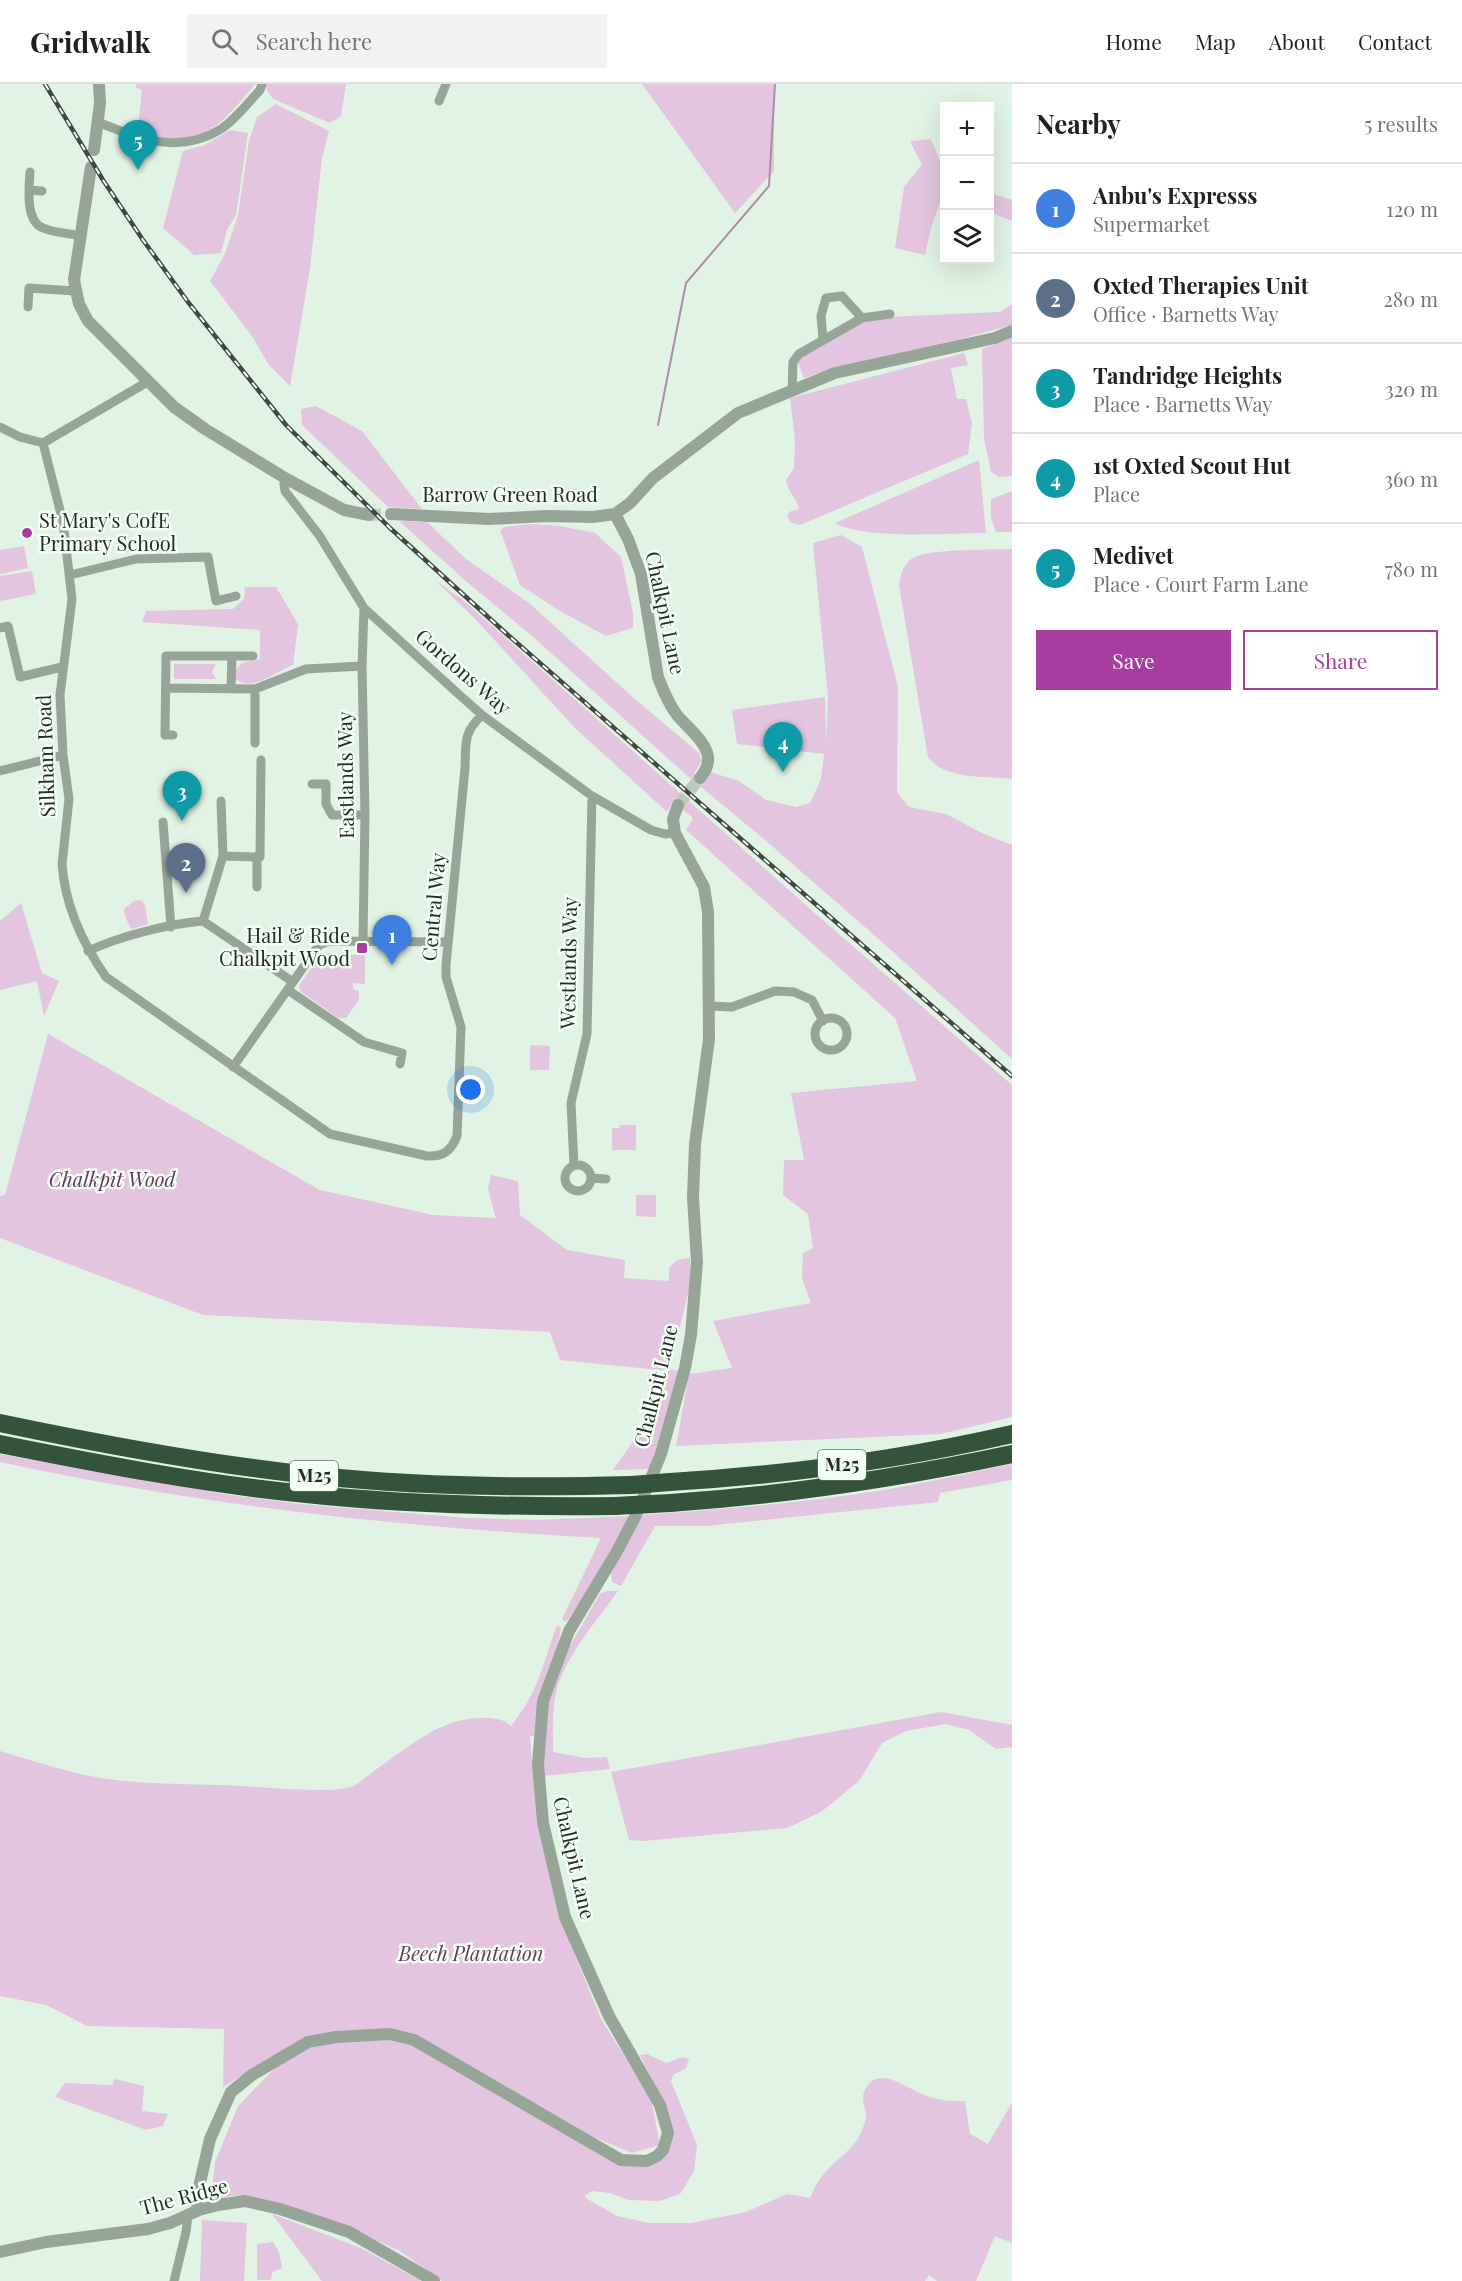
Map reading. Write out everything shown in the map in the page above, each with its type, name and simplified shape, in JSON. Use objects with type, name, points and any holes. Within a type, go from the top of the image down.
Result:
[{"type":"highway","name":"M25","points":[[0,1424],[175,1456],[320,1476],[489,1487],[632,1485],[759,1476],[937,1450],[1012,1434]]},
{"type":"highway","name":"M25","points":[[0,1444],[147,1472],[304,1494],[442,1504],[615,1506],[670,1503],[838,1486],[1012,1454]]},
{"type":"street","points":[[94,150],[98,122],[99,84]]},
{"type":"street","points":[[98,122],[137,139],[173,143],[197,142],[222,128],[260,90],[262,84]]},
{"type":"street","points":[[439,101],[446,84]]},
{"type":"street","points":[[91,166],[75,268],[75,291],[88,321],[174,406],[206,429],[285,478],[344,510],[369,514]]},
{"type":"street","points":[[30,172],[31,210],[35,222],[42,228],[80,236]]},
{"type":"street","points":[[29,190],[42,191]]},
{"type":"street","points":[[28,307],[29,288],[75,291]]},
{"type":"street","points":[[823,339],[821,316],[826,297],[842,296],[862,318]]},
{"type":"street","points":[[792,391],[793,362],[798,354],[862,318],[890,314]]},
{"type":"street","name":"Barrow Green Road","points":[[391,514],[489,519],[548,516],[593,517],[615,514],[630,503],[653,478],[738,413],[834,373],[995,338],[1012,332]]},
{"type":"street","points":[[0,427],[20,437],[43,443],[148,381]]},
{"type":"street","name":"Silkham Road","points":[[43,443],[63,522],[72,599],[60,695],[63,755],[69,799],[63,875],[79,932],[88,951],[106,976],[233,1067]]},
{"type":"street","name":"Gordons Way","points":[[285,478],[285,491],[319,535],[364,609],[482,715],[592,796],[651,830],[660,833],[675,832]]},
{"type":"street","name":"Chalkpit Lane","points":[[615,514],[628,539],[641,574],[658,677],[663,693],[708,755],[707,766],[700,778]]},
{"type":"street","points":[[70,575],[136,559],[208,557],[216,601],[236,596]]},
{"type":"street","name":"Eastlands Way","points":[[363,941],[365,815],[362,666],[364,609]]},
{"type":"street","points":[[0,628],[8,626],[20,677],[62,667]]},
{"type":"street","points":[[173,735],[165,735],[166,656],[253,656]]},
{"type":"street","points":[[231,688],[232,656]]},
{"type":"street","points":[[166,688],[255,689],[306,669],[362,666]]},
{"type":"street","points":[[255,689],[255,743]]},
{"type":"street","name":"Central Way","points":[[233,1067],[330,1134],[427,1156],[438,1156],[448,1151],[457,1136],[461,1027],[446,977],[447,942],[466,738],[468,730],[482,715]]},
{"type":"street","points":[[0,771],[63,755]]},
{"type":"street","points":[[224,856],[260,856],[261,760]]},
{"type":"street","points":[[312,784],[326,784],[326,804],[332,815],[365,815]]},
{"type":"street","name":"Westlands Way","points":[[574,1165],[571,1103],[587,1034],[592,796]]},
{"type":"street","points":[[203,921],[224,856],[221,801]]},
{"type":"street","points":[[675,832],[673,819],[678,806]]},
{"type":"street","points":[[163,822],[171,927]]},
{"type":"street","name":"Chalkpit Lane","points":[[193,2213],[210,2139],[231,2092],[252,2075],[308,2042],[336,2037],[390,2034],[414,2040],[621,2160],[647,2161],[663,2150],[668,2133],[660,2105],[609,2016],[564,1917],[543,1823],[538,1764],[543,1701],[568,1631],[613,1559],[635,1517],[661,1454],[685,1368],[691,1335],[697,1262],[693,1179],[706,1073],[710,1006],[707,900],[704,886],[675,832]]},
{"type":"street","points":[[257,856],[257,887]]},
{"type":"street","points":[[88,951],[103,944],[203,921],[364,1042],[402,1053],[400,1064]]},
{"type":"street","points":[[233,1067],[319,945],[329,941],[447,942]]},
{"type":"street","points":[[710,1006],[732,1007],[776,992],[794,992],[812,1000],[823,1021]]},
{"type":"street","points":[[574,1165],[584,1166],[591,1173],[591,1178],[584,1190],[576,1191],[568,1188],[564,1175],[566,1170],[574,1165]]},
{"type":"street","points":[[591,1178],[606,1179]]},
{"type":"street","name":"The Ridge","points":[[0,2252],[46,2242],[148,2229],[193,2213],[245,2201],[280,2209],[349,2232],[434,2281]]},
{"type":"street","points":[[174,2281],[193,2213]]},
{"type":"green space","points":[[136,84],[255,84],[228,115],[205,132],[178,138],[160,138],[137,137],[142,90],[136,88]]},
{"type":"green space","points":[[266,84],[346,84],[341,116],[330,123],[273,99],[265,87]]},
{"type":"green space","points":[[642,84],[774,84],[774,171],[735,213]]},
{"type":"green space","points":[[276,104],[329,131],[322,158],[310,268],[290,386],[269,365],[252,336],[210,281],[225,254],[238,215],[249,141],[257,117]]},
{"type":"green space","points":[[230,130],[248,133],[236,215],[227,230],[221,253],[194,255],[163,228],[183,151],[205,145]]},
{"type":"green space","points":[[931,139],[940,161],[940,202],[925,255],[895,248],[904,187],[922,165],[910,141]]},
{"type":"green space","points":[[994,194],[1012,200],[1012,221],[994,214]]},
{"type":"green space","points":[[1012,304],[1012,325],[932,347],[833,368],[804,378],[797,360],[847,327],[887,317],[1000,312]]},
{"type":"green space","points":[[1012,338],[1012,476],[999,477],[991,472],[984,438],[982,349]]},
{"type":"green space","points":[[964,353],[968,365],[951,368],[957,399],[966,399],[972,424],[968,454],[800,525],[791,523],[787,516],[791,511],[799,509],[786,480],[794,468],[795,440],[790,398]]},
{"type":"green space","points":[[316,406],[362,431],[422,509],[388,507],[302,425],[301,409]]},
{"type":"green space","points":[[979,460],[986,533],[886,534],[866,532],[835,523]]},
{"type":"green space","points":[[1012,491],[1012,532],[996,532],[991,518],[991,499]]},
{"type":"green space","points":[[399,521],[427,522],[466,559],[529,603],[637,701],[699,753],[702,761],[694,773],[704,782],[710,772],[739,781],[766,800],[796,807],[810,803],[821,779],[824,754],[737,744],[732,710],[825,697],[826,744],[828,697],[813,543],[841,535],[862,547],[898,687],[897,792],[909,807],[946,814],[984,834],[1012,845],[1012,1059],[882,942],[683,772],[531,635],[468,583]]},
{"type":"green space","points":[[532,524],[560,526],[595,533],[621,557],[633,613],[633,628],[606,636],[558,610],[520,585],[500,530],[504,527]]},
{"type":"green space","points":[[24,546],[28,568],[0,574],[0,550]]},
{"type":"green space","points":[[1012,549],[1012,779],[978,777],[944,770],[928,757],[899,585],[901,575],[910,560],[928,553]]},
{"type":"green space","points":[[32,571],[36,594],[0,601],[0,576]]},
{"type":"green space","points":[[435,580],[463,600],[1012,1085],[1012,1417],[941,1434],[676,1446],[689,1374],[732,1368],[713,1321],[811,1303],[802,1278],[803,1253],[813,1248],[808,1214],[783,1195],[784,1160],[804,1160],[791,1093],[917,1081],[895,1018],[686,830],[693,818],[673,802],[667,812],[573,726],[478,622]]},
{"type":"green space","points":[[245,587],[276,587],[298,624],[293,665],[258,682],[243,683],[236,680],[235,671],[242,663],[260,659],[260,630],[142,622],[146,611],[233,609],[244,599]]},
{"type":"green space","points":[[174,664],[216,664],[212,672],[216,679],[174,679]]},
{"type":"green space","points":[[141,900],[145,905],[148,924],[131,929],[124,909],[134,901]]},
{"type":"green space","points":[[21,903],[42,973],[59,981],[44,1016],[37,981],[0,990],[0,921]]},
{"type":"green space","points":[[322,954],[365,955],[365,984],[353,983],[353,989],[359,991],[359,1000],[346,1018],[338,1018],[300,991],[299,985]]},
{"type":"green space","name":"Chalkpit Wood","points":[[48,1034],[320,1190],[433,1215],[493,1218],[497,1217],[488,1189],[491,1175],[518,1181],[520,1215],[567,1250],[625,1260],[624,1278],[669,1281],[669,1268],[677,1260],[690,1258],[691,1282],[669,1370],[680,1371],[653,1469],[613,1470],[632,1443],[668,1371],[560,1360],[550,1332],[203,1315],[0,1238],[0,1196],[5,1195]]},
{"type":"green space","points":[[530,1045],[550,1046],[549,1070],[530,1070]]},
{"type":"green space","points":[[620,1125],[636,1125],[636,1150],[612,1150],[612,1128],[619,1128]]},
{"type":"green space","points":[[636,1195],[656,1195],[656,1217],[636,1216]]},
{"type":"green space","points":[[0,1454],[230,1495],[301,1504],[465,1518],[536,1520],[631,1516],[585,1595],[566,1622],[562,1619],[601,1538],[450,1528],[224,1502],[0,1462]]},
{"type":"green space","points":[[1012,1464],[1012,1480],[940,1493],[938,1502],[706,1526],[655,1526],[621,1586],[612,1582],[611,1572],[640,1515],[758,1506],[877,1491]]},
{"type":"green space","points":[[607,1591],[618,1591],[579,1644],[558,1686],[553,1714],[553,1752],[585,1758],[607,1757],[610,1769],[543,1776],[546,1709],[563,1658],[600,1594]]},
{"type":"green space","name":"Beech Plantation","points":[[557,1625],[561,1628],[558,1642],[539,1708],[534,1736],[530,1736],[537,1825],[560,1918],[601,2019],[651,2098],[660,2145],[632,2153],[594,2137],[415,2035],[336,2032],[303,2038],[223,2087],[224,2029],[87,2026],[46,2005],[0,1996],[0,1751],[76,1773],[120,1781],[305,1790],[343,1789],[360,1782],[425,1736],[452,1723],[467,1719],[490,1718],[501,1720],[511,1726],[534,1689]]},
{"type":"green space","points":[[941,1712],[1012,1725],[1012,1747],[996,1749],[969,1730],[946,1724],[906,1731],[882,1743],[859,1781],[821,1812],[787,1828],[643,1841],[629,1840],[611,1772]]},
{"type":"green space","points":[[389,2039],[413,2046],[617,2163],[662,2157],[665,2104],[640,2055],[647,2054],[666,2063],[687,2058],[689,2060],[686,2068],[673,2075],[671,2081],[697,2145],[694,2171],[680,2194],[660,2201],[629,2200],[609,2193],[593,2191],[585,2195],[586,2198],[617,2216],[649,2223],[691,2223],[746,2212],[787,2194],[810,2198],[823,2174],[859,2136],[866,2118],[863,2100],[865,2090],[871,2082],[877,2079],[893,2080],[935,2098],[965,2101],[970,2134],[988,2144],[1012,2103],[1012,2243],[995,2236],[976,2281],[937,2281],[929,2275],[925,2281],[442,2281],[400,2251],[340,2224],[271,2201],[237,2195],[211,2200],[215,2162],[238,2106],[276,2067],[306,2049],[338,2042]]},
{"type":"green space","points":[[114,2079],[144,2086],[142,2111],[168,2114],[163,2126],[146,2130],[55,2097],[65,2083],[113,2085]]},
{"type":"green space","points":[[272,2214],[361,2248],[421,2281],[322,2281]]},
{"type":"green space","points":[[202,2220],[247,2223],[244,2281],[200,2281]]},
{"type":"green space","points":[[273,2242],[279,2252],[282,2268],[272,2272],[271,2280],[257,2280],[257,2244]]},
{"type":"waterway","points":[[658,425],[686,283],[769,186],[775,84]]},
{"type":"tunnel","points":[[369,515],[391,514]]},
{"type":"tunnel","points":[[678,805],[700,778]]},
{"type":"railway","points":[[45,84],[103,180],[143,240],[188,302],[286,425],[390,528],[509,636],[1012,1076]]},
{"type":"place","name":"Medivet","points":[[138,170]]},
{"type":"place","name":"St Mary's CofE Primary School","points":[[27,533]]},
{"type":"place","name":"1st Oxted Scout Hut","points":[[783,772]]},
{"type":"place","name":"Tandridge Heights","points":[[182,821]]},
{"type":"place","name":"Oxted Therapies Unit","points":[[186,893]]},
{"type":"place","name":"Hail & Ride Chalkpit Wood","points":[[362,948]]},
{"type":"place","name":"Anbu's Expresss","points":[[392,965]]}]
